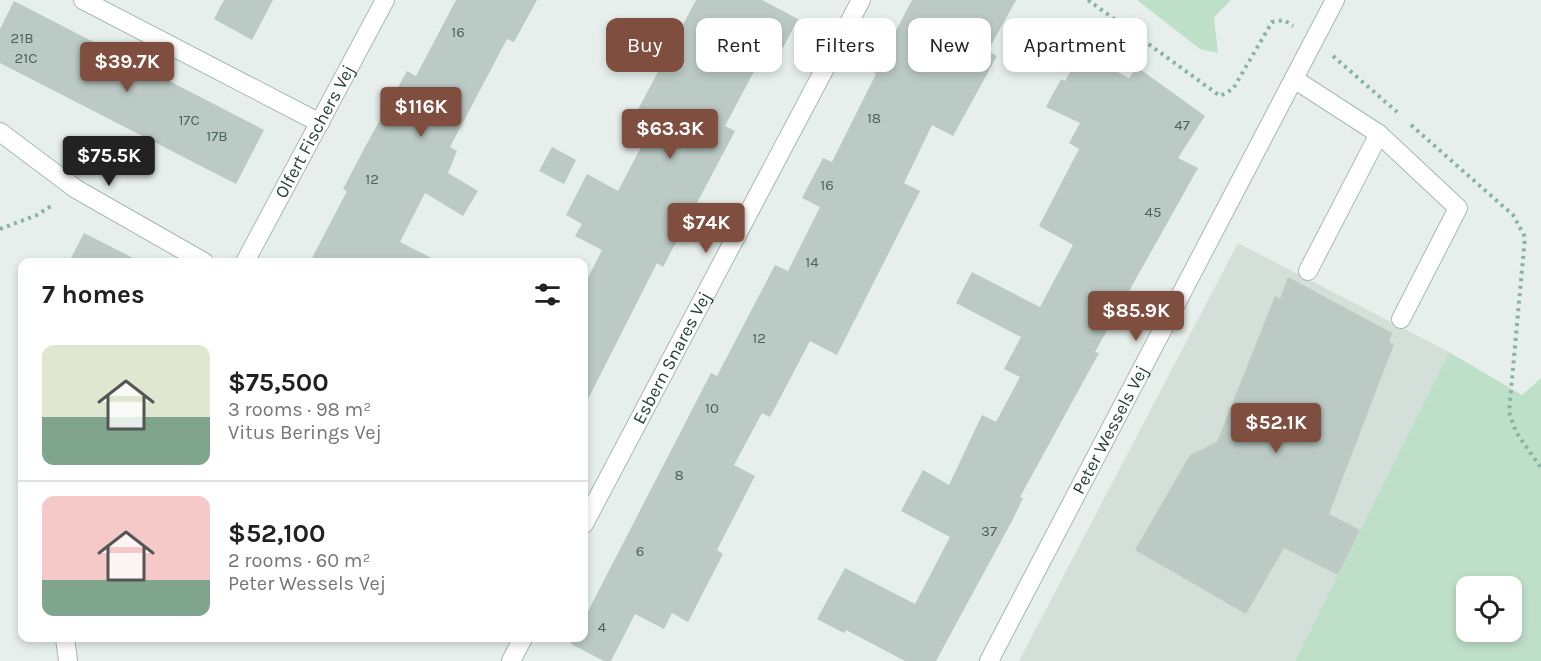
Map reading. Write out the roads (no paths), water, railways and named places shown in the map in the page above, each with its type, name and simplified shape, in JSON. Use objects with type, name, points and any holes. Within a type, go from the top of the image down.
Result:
[{"type":"street","points":[[82,0],[320,123]]},
{"type":"street","name":"Olfert Fischers Vej","points":[[247,258],[385,0]]},
{"type":"street","name":"Esbern Snares Vej","points":[[588,516],[861,0]]},
{"type":"street","name":"Peter Wessels Vej","points":[[989,661],[1335,0]]},
{"type":"street","points":[[1294,79],[1379,134],[1458,208],[1401,319]]},
{"type":"street","points":[[0,132],[76,189],[197,258]]},
{"type":"street","points":[[1308,272],[1379,134]]},
{"type":"street","points":[[66,642],[68,661]]},
{"type":"street","points":[[511,661],[522,642]]}]
